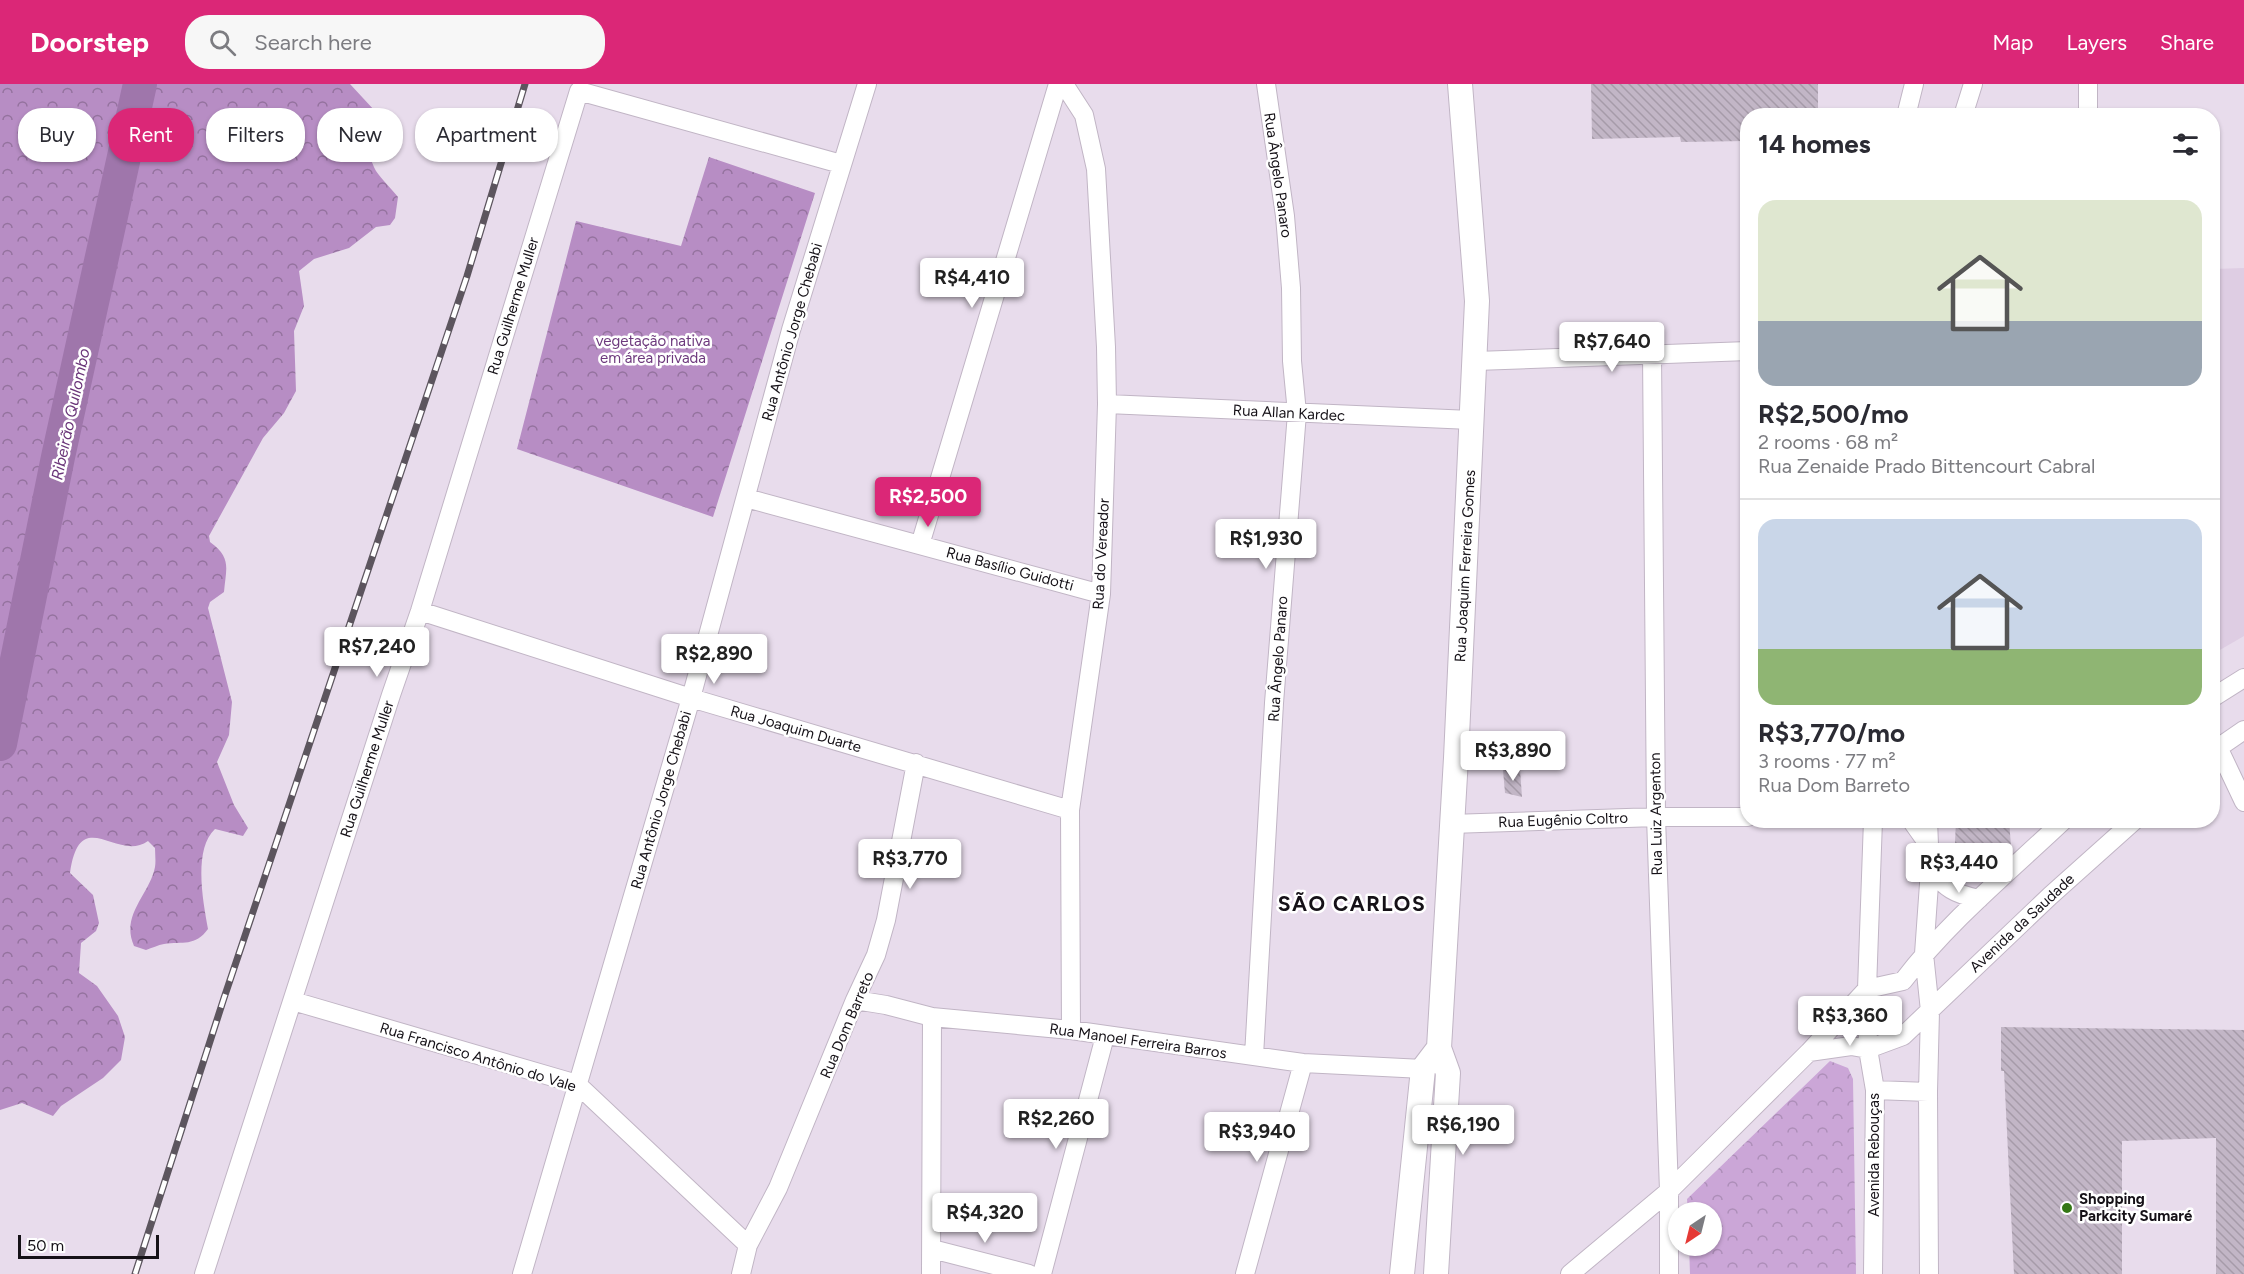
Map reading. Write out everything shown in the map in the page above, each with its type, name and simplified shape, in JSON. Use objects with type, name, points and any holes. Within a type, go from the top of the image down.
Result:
[{"type":"main road","name":"Rua Joaquim Ferreira Gomes","points":[[1436,1274],[1448,1074],[1447,1065],[1439,1048],[1456,758],[1471,420],[1476,361],[1477,301],[1460,84]]},
{"type":"main road","points":[[1402,1274],[1423,1069],[1439,1048]]},
{"type":"street","name":"Rua Antônio Jorge Chebabi","points":[[522,1274],[691,698],[791,330],[867,84]]},
{"type":"street","points":[[920,545],[1058,84]]},
{"type":"street","name":"Rua do Vereador","points":[[1064,84],[1083,115],[1096,169],[1107,404],[1101,594],[1070,810],[1071,1030]]},
{"type":"street","name":"Rua Ângelo Panaro","points":[[1254,1056],[1274,703],[1297,413],[1292,361],[1291,288],[1285,216],[1266,84]]},
{"type":"street","points":[[1908,108],[1914,84]]},
{"type":"street","points":[[1966,108],[1973,84]]},
{"type":"street","points":[[2088,84],[2088,108]]},
{"type":"street","name":"Rua Guilherme Muller","points":[[204,1274],[420,611],[579,91],[841,164]]},
{"type":"street","points":[[1476,361],[1740,351]]},
{"type":"street","name":"Rua Luiz Argenton","points":[[1652,353],[1656,817],[1669,1191],[1669,1274]]},
{"type":"street","name":"Rua Allan Kardec","points":[[1107,404],[1471,420]]},
{"type":"street","name":"Rua Basílio Guidotti","points":[[746,498],[1101,594]]},
{"type":"street","name":"Rua Joaquim Duarte","points":[[420,611],[691,698],[1070,810]]},
{"type":"street","points":[[2220,693],[2244,678]]},
{"type":"street","points":[[2220,744],[2244,730]]},
{"type":"street","points":[[2220,758],[2244,802]]},
{"type":"street","name":"Rua Dom Barreto","points":[[741,1274],[748,1245],[778,1188],[855,1000],[876,955],[886,920],[916,763]]},
{"type":"street","name":"Rua Eugênio Coltro","points":[[1451,824],[1656,817],[1740,817]]},
{"type":"street","name":"Avenida Rebouças","points":[[1873,828],[1867,989],[1868,1049],[1875,1090],[1873,1274]]},
{"type":"street","points":[[1917,828],[1929,845]]},
{"type":"street","points":[[1928,828],[1930,870],[1924,954],[1930,1011],[1929,1274]]},
{"type":"street","points":[[1570,1274],[1669,1191],[1809,1052],[1867,989],[1904,981],[1924,954],[1978,899],[2055,828]]},
{"type":"street","name":"Avenida da Saudade","points":[[1809,1052],[1851,1046],[1868,1049],[1904,1036],[2050,896],[2126,828]]},
{"type":"street","points":[[1930,870],[1945,887],[1960,895],[1978,899]]},
{"type":"street","name":"Rua Manoel Ferreira Barros","points":[[855,1000],[886,1005],[932,1017],[1071,1030],[1303,1063],[1423,1069]]},
{"type":"street","name":"Rua Francisco Antônio do Vale","points":[[293,1001],[577,1084],[748,1245]]},
{"type":"street","points":[[931,1274],[932,1017]]},
{"type":"street","points":[[1042,1274],[1105,1036]]},
{"type":"street","points":[[1245,1274],[1303,1063]]},
{"type":"street","points":[[1875,1090],[1928,1092]]},
{"type":"street","points":[[932,1249],[1029,1274]]},
{"type":"shaded area","points":[[2244,268],[2244,636],[2220,650],[2220,269]]},
{"type":"green space","points":[[0,84],[350,84],[372,108],[317,108],[317,162],[372,162],[381,178],[398,197],[395,218],[390,225],[376,227],[349,248],[314,259],[299,271],[304,306],[294,331],[296,391],[284,413],[263,438],[209,536],[210,542],[222,553],[226,564],[224,592],[210,602],[208,608],[232,702],[229,735],[217,762],[234,805],[248,828],[243,836],[215,829],[208,838],[204,849],[201,876],[208,929],[203,935],[193,941],[164,944],[146,950],[134,946],[131,924],[137,905],[152,877],[155,848],[148,841],[136,846],[91,838],[82,842],[75,852],[70,873],[93,895],[99,923],[96,931],[81,943],[79,973],[97,986],[118,1016],[125,1037],[121,1060],[103,1078],[61,1106],[53,1116],[22,1103],[0,1110]]},
{"type":"green space","name":"vegetação nativa em área privada","points":[[709,157],[815,193],[713,517],[517,449],[576,221],[681,246]]},
{"type":"green space","points":[[1830,1061],[1848,1068],[1853,1079],[1856,1274],[1690,1274],[1689,1256],[1722,1256],[1722,1202],[1687,1202],[1687,1199]]},
{"type":"building","points":[[1591,84],[1818,84],[1818,108],[1740,108],[1740,141],[1681,142],[1680,137],[1592,139]]},
{"type":"building","points":[[1520,769],[1522,797],[1505,793],[1503,770]]},
{"type":"building","points":[[1956,828],[2010,828],[2011,846],[1976,875],[1954,865]]},
{"type":"building","name":"Shopping Parkcity Sumaré","points":[[2001,1027],[2244,1030],[2244,1274],[2216,1274],[2216,1138],[2122,1141],[2122,1274],[2014,1274],[2004,1071],[2001,1071]]},
{"type":"waterway","name":"Ribeirão Quilombo","points":[[0,744],[58,457],[140,84]]},
{"type":"railway","points":[[135,1274],[224,998],[467,276],[525,84]]},
{"type":"place","name":"Shopping Parkcity Sumaré","points":[[2067,1208]]},
{"type":"district","name":"SÃO CARLOS","points":[[1352,904]]}]
